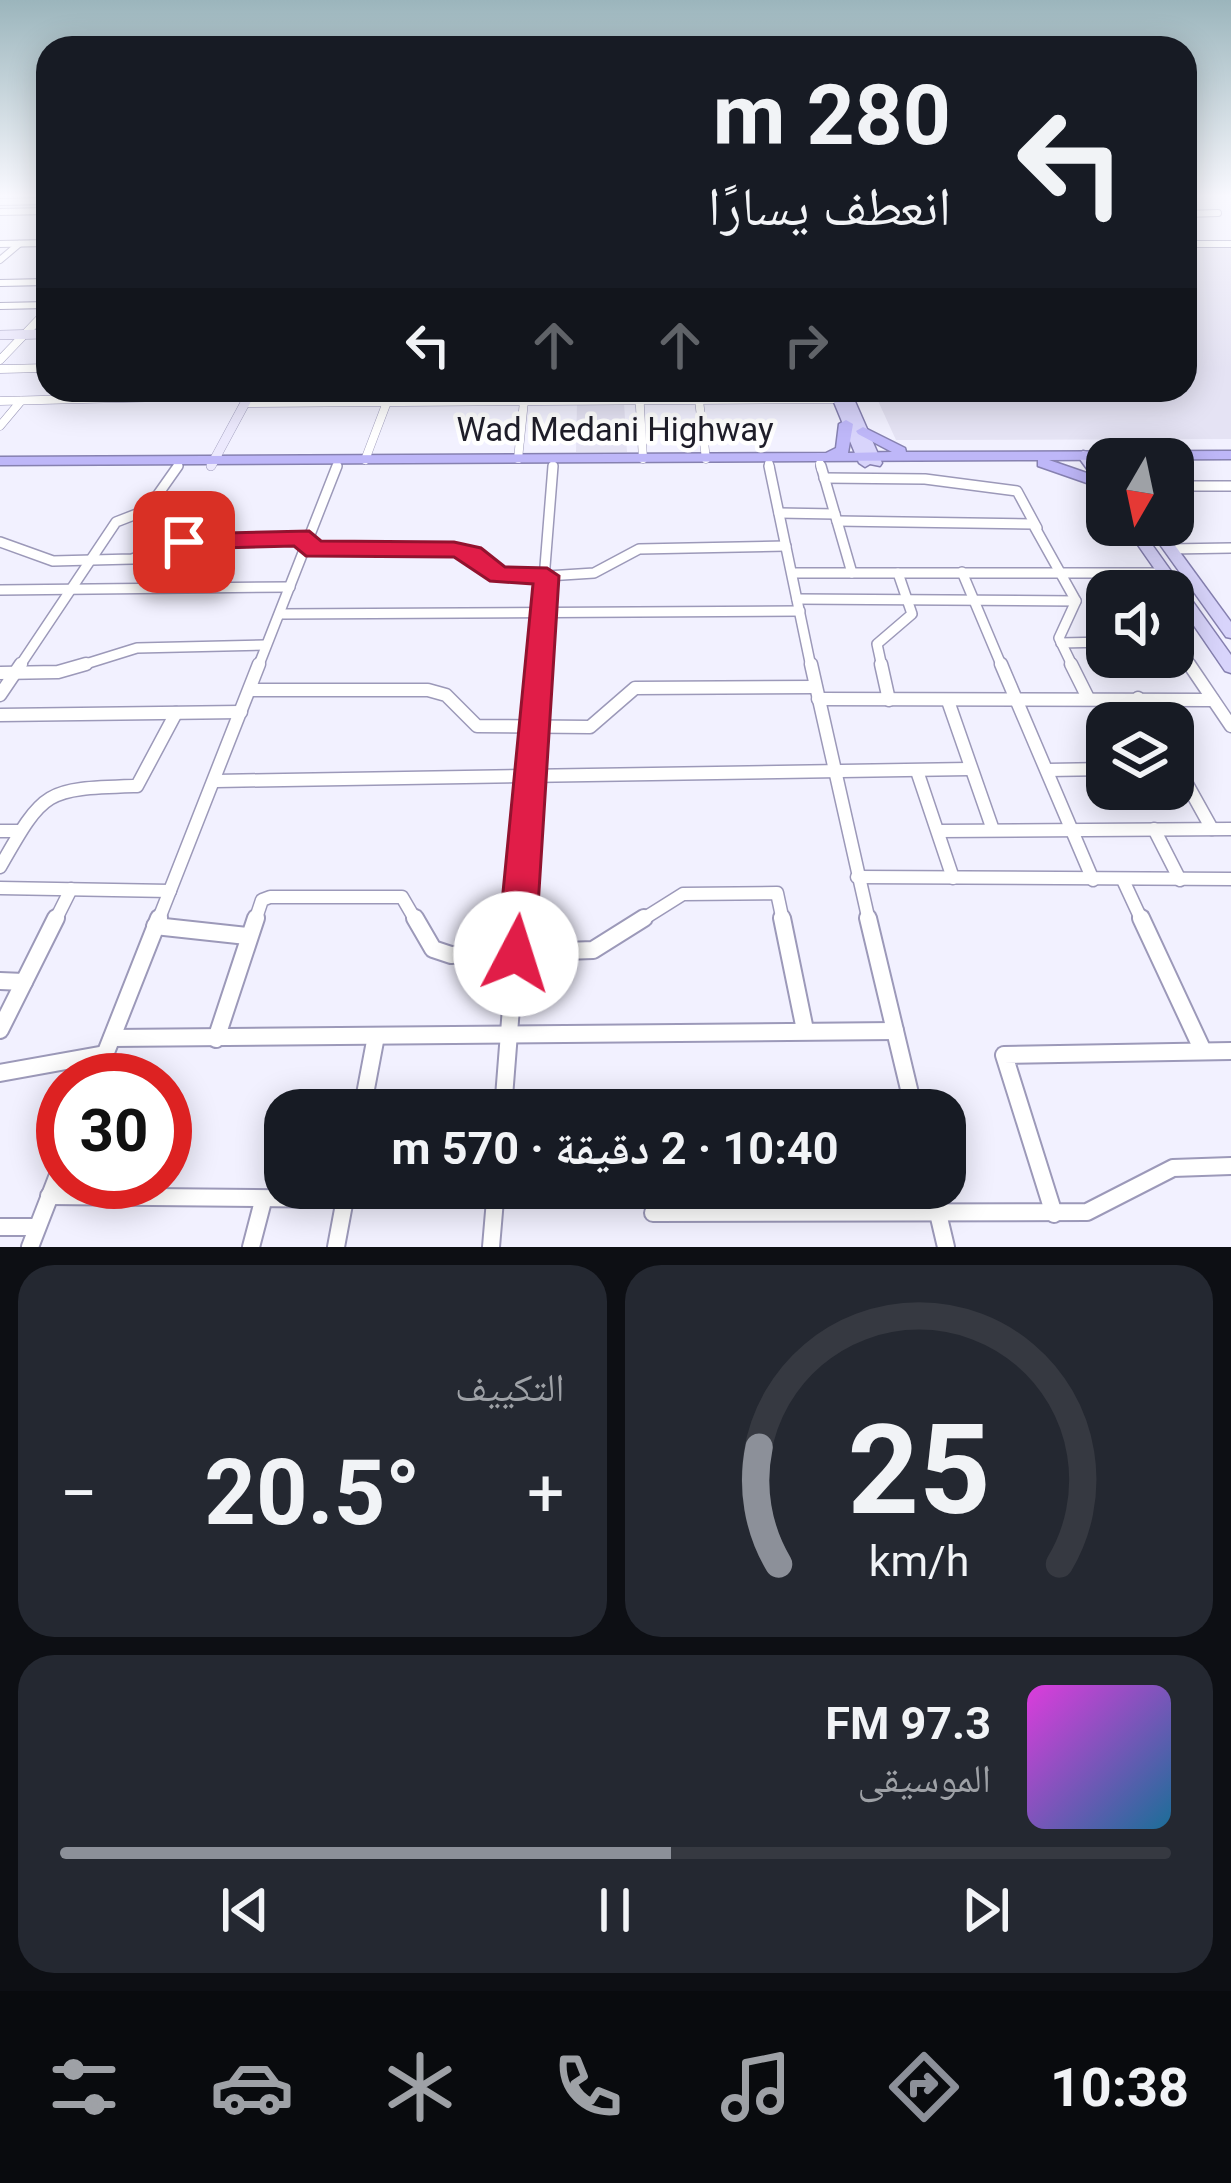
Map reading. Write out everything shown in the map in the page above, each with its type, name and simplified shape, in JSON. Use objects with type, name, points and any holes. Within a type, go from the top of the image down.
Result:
[{"type":"highway","points":[[821,467],[843,450],[846,424]]},
{"type":"highway","points":[[862,431],[899,451],[1046,459],[1086,477]]},
{"type":"highway","name":"Wad Medani Highway","points":[[1194,459],[1231,458]]},
{"type":"highway","name":"Wad Medani Highway","points":[[1194,460],[1231,458]]},
{"type":"highway","name":"Wad Medani Highway","points":[[0,464],[706,459],[821,467]]},
{"type":"highway","name":"Wad Medani Highway","points":[[0,464],[821,467],[869,460],[1086,460]]},
{"type":"main road","points":[[841,402],[846,424],[869,460]]},
{"type":"main road","points":[[844,402],[862,431],[869,460]]},
{"type":"main road","points":[[1168,546],[1231,633]]},
{"type":"main road","points":[[1194,615],[1231,668]]},
{"type":"street","points":[[0,283],[36,282]]},
{"type":"street","points":[[0,306],[36,308]]},
{"type":"street","points":[[0,364],[36,321]]},
{"type":"street","points":[[0,335],[36,334]]},
{"type":"street","points":[[0,364],[36,367]]},
{"type":"street","points":[[1,424],[22,400]]},
{"type":"street","points":[[0,401],[36,400]]},
{"type":"street","points":[[212,463],[246,402]]},
{"type":"street","points":[[365,460],[387,402]]},
{"type":"street","points":[[518,459],[530,402]]},
{"type":"street","points":[[639,402],[643,459]]},
{"type":"street","points":[[699,402],[706,459]]},
{"type":"street","points":[[769,464],[834,775],[909,1089]]},
{"type":"street","points":[[505,1089],[553,465]]},
{"type":"street","points":[[0,695],[116,521],[147,510],[178,466]]},
{"type":"street","points":[[106,1053],[338,466]]},
{"type":"street","points":[[852,573],[821,467],[1017,491],[1044,541]]},
{"type":"street","points":[[1194,487],[1231,486]]},
{"type":"street","points":[[779,513],[1033,524],[1076,601],[1061,643],[1088,698]]},
{"type":"street","points":[[0,542],[46,560],[140,558],[192,539],[464,550],[499,575],[547,576],[594,573],[639,549],[786,546]]},
{"type":"street","points":[[1170,549],[1231,548]]},
{"type":"street","points":[[962,572],[1093,880]]},
{"type":"street","points":[[793,573],[1086,573]]},
{"type":"street","points":[[889,700],[877,644],[912,614],[898,573]]},
{"type":"street","points":[[0,590],[290,587]]},
{"type":"street","points":[[280,614],[909,599],[1076,601]]},
{"type":"street","points":[[1061,643],[1086,643]]},
{"type":"street","points":[[0,673],[64,670],[136,648],[266,646]]},
{"type":"street","points":[[1194,671],[1231,727]]},
{"type":"street","points":[[250,690],[428,690],[446,695],[477,726],[536,728],[593,726],[635,688],[889,700],[1213,700]]},
{"type":"street","points":[[1138,698],[1140,702]]},
{"type":"street","points":[[948,700],[993,830]]},
{"type":"street","points":[[0,715],[241,712]]},
{"type":"street","points":[[0,867],[37,802],[72,788],[136,786],[176,713]]},
{"type":"street","points":[[216,781],[532,780],[969,769]]},
{"type":"street","points":[[1048,770],[1086,769]]},
{"type":"street","points":[[917,771],[953,878]]},
{"type":"street","points":[[1194,798],[1212,829]]},
{"type":"street","points":[[1154,829],[1180,880]]},
{"type":"street","points":[[939,831],[1231,830]]},
{"type":"street","points":[[0,831],[20,831]]},
{"type":"street","points":[[857,877],[1231,879]]},
{"type":"street","points":[[1123,880],[1203,1052]]},
{"type":"street","points":[[0,888],[170,891]]},
{"type":"street","points":[[0,1030],[71,889]]},
{"type":"street","points":[[217,1039],[247,936],[262,900],[270,897],[395,896],[409,901],[441,954],[516,954],[593,950],[682,894],[777,893],[805,1030]]},
{"type":"street","points":[[155,926],[247,936]]},
{"type":"street","points":[[0,981],[24,982]]},
{"type":"street","points":[[0,1073],[109,1046],[217,1039],[895,1031]]},
{"type":"street","points":[[366,1089],[376,1036]]},
{"type":"street","points":[[1054,1214],[1004,1055],[1231,1051]]},
{"type":"street","points":[[653,1213],[937,1210],[1054,1214],[1100,1208],[1173,1168],[1231,1166]]},
{"type":"street","points":[[192,1199],[263,1201],[251,1247]]},
{"type":"street","points":[[30,1247],[45,1209]]},
{"type":"street","points":[[336,1247],[343,1209]]},
{"type":"street","points":[[491,1247],[494,1209]]},
{"type":"street","points":[[937,1210],[946,1247]]},
{"type":"street","points":[[0,1227],[38,1227]]},
{"type":"shaded area","points":[[1197,253],[1231,253],[1231,439],[896,440],[879,402],[1197,402]]},
{"type":"shaded area","points":[[577,403],[624,403],[627,452],[576,452]]},
{"type":"route","points":[[184,542],[309,538],[306,548],[454,549],[472,554],[499,575],[547,576],[516,954]]}]
